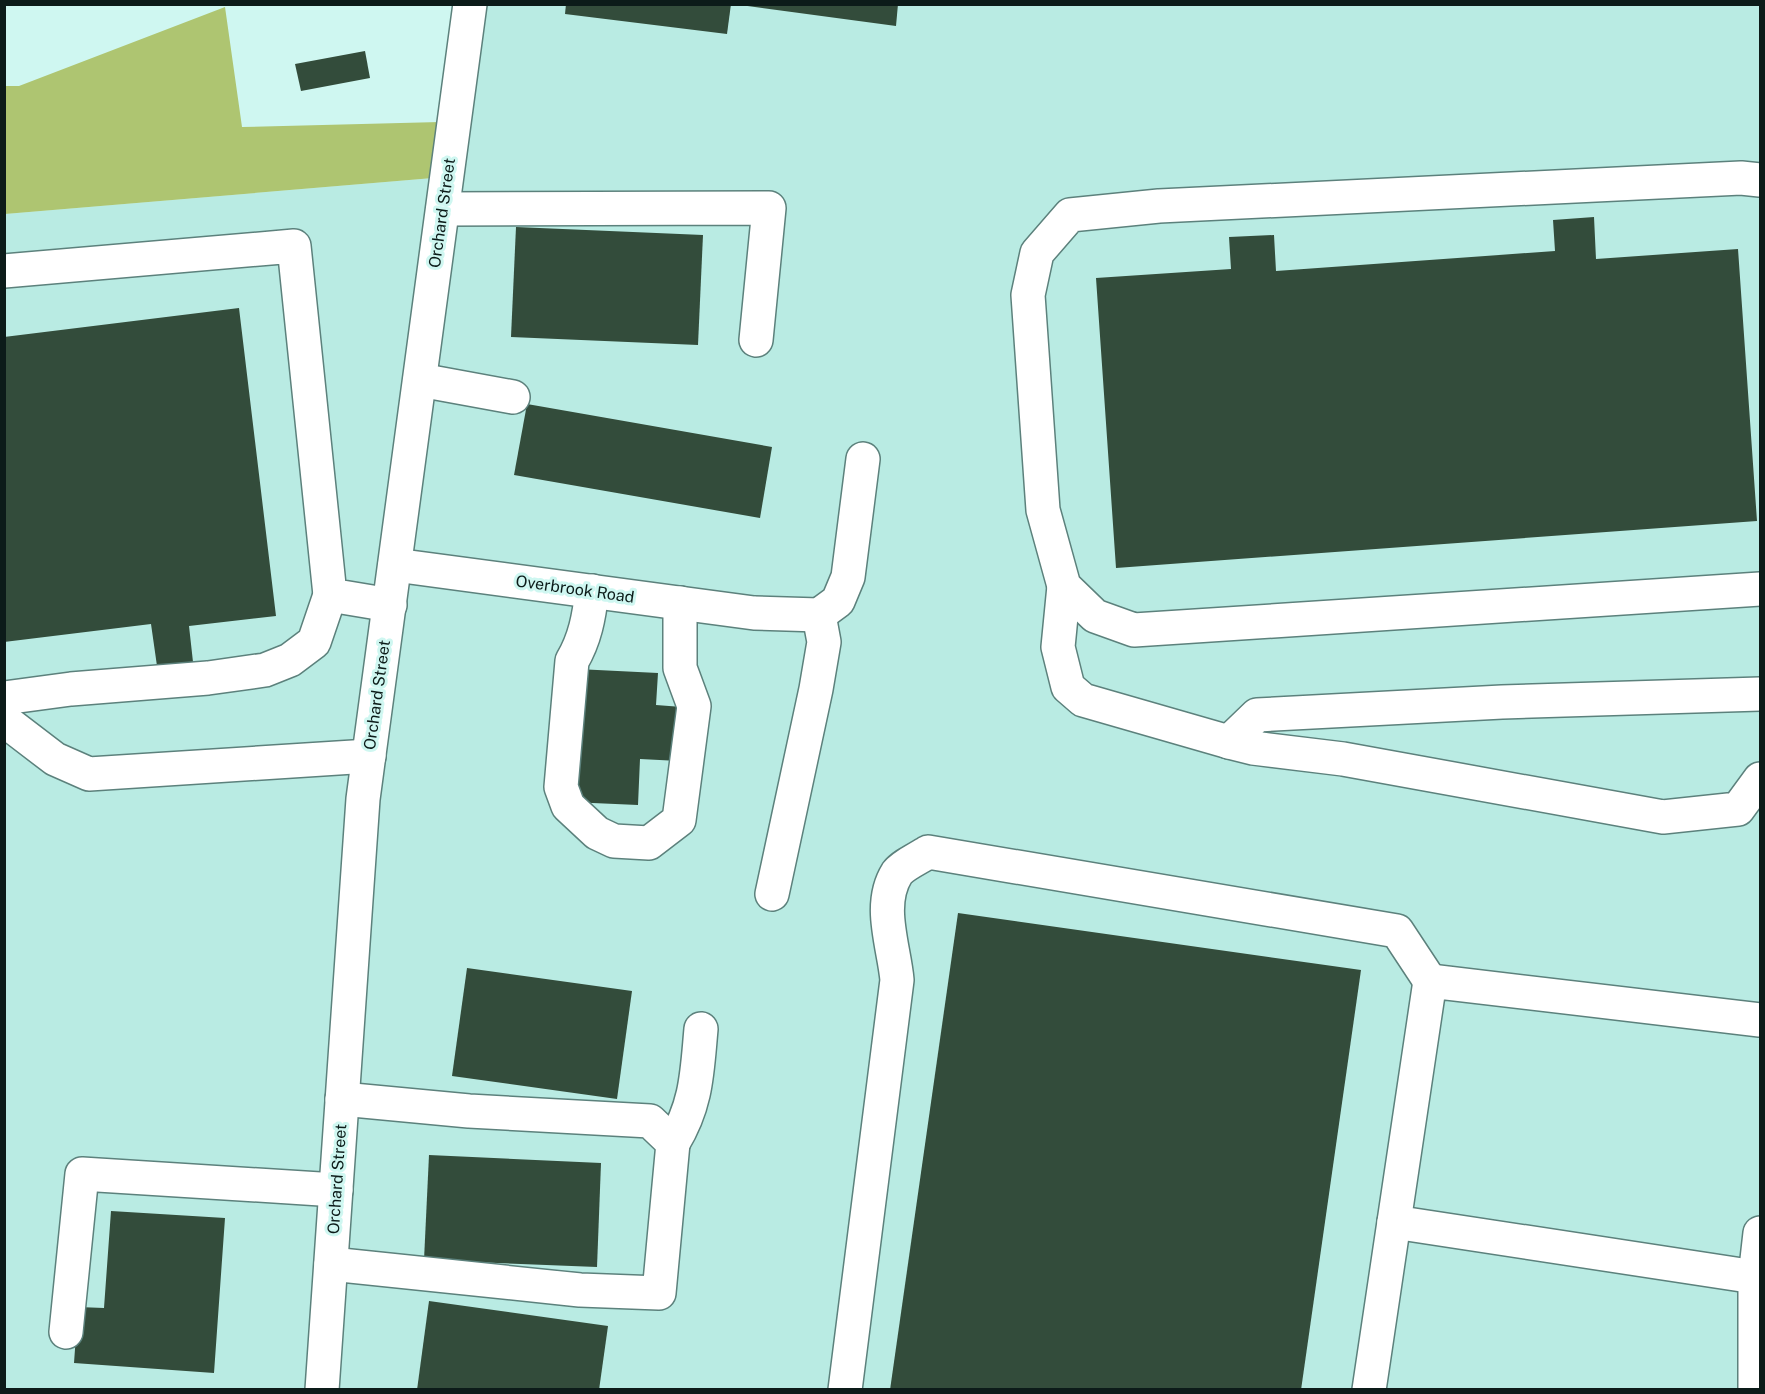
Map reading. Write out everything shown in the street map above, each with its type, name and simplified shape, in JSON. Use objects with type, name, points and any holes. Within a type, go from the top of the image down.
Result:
[{"type":"street","name":"Orchard Street","points":[[322,1389],[363,811],[470,4]]},
{"type":"street","points":[[1761,180],[1741,178],[1159,206],[1070,215],[1037,253],[1028,295],[1043,510],[1064,586],[1058,647],[1068,687],[1083,700],[1253,748],[1343,759],[1663,817],[1738,809],[1761,779]]},
{"type":"street","points":[[443,209],[769,208],[756,340]]},
{"type":"street","points":[[4,271],[294,246],[330,595],[314,642],[290,660],[265,670],[208,678],[71,689],[4,698]]},
{"type":"street","points":[[420,381],[513,397]]},
{"type":"street","points":[[772,894],[820,666],[824,642],[819,615],[838,600],[848,577],[863,459]]},
{"type":"street","name":"Overbrook Road","points":[[395,565],[754,614],[819,615]]},
{"type":"street","points":[[1064,586],[1095,616],[1134,630],[1761,590]]},
{"type":"street","points":[[592,591],[588,621],[580,647],[572,661],[561,787],[568,806],[582,822],[597,833],[614,841],[649,843],[679,820],[694,706],[680,668],[680,603]]},
{"type":"street","points":[[330,595],[390,605]]},
{"type":"street","points":[[1229,742],[1257,715],[1502,702],[1761,694]]},
{"type":"street","points":[[4,720],[55,759],[88,774],[369,756]]},
{"type":"street","points":[[845,1389],[897,980],[890,935],[888,897],[898,872],[928,852],[1397,931],[1430,981],[1369,1389]]},
{"type":"street","points":[[1430,981],[1761,1020]]},
{"type":"street","points":[[331,1264],[580,1290],[659,1293],[673,1143],[685,1124],[694,1094],[701,1029]]},
{"type":"street","points":[[342,1099],[469,1111],[650,1121],[673,1143]]},
{"type":"street","points":[[66,1332],[82,1174],[336,1190]]},
{"type":"street","points":[[1394,1222],[1755,1277]]},
{"type":"street","points":[[1755,1389],[1755,1277],[1761,1233]]},
{"type":"shaded area","points":[[454,5],[1760,5],[1760,1389],[5,1390],[5,214],[433,178]]},
{"type":"green space","points":[[225,7],[242,127],[440,122],[433,178],[5,214],[5,86],[19,86]]},
{"type":"building","points":[[566,4],[731,4],[727,34],[565,14]]},
{"type":"building","points":[[733,4],[898,4],[896,26]]},
{"type":"building","points":[[365,51],[370,78],[301,91],[295,64]]},
{"type":"building","points":[[1594,217],[1596,259],[1738,249],[1757,521],[1116,568],[1096,278],[1231,269],[1229,237],[1274,235],[1276,271],[1555,251],[1553,220]]},
{"type":"building","points":[[516,227],[703,235],[698,345],[511,337]]},
{"type":"building","points":[[239,308],[276,616],[189,626],[193,662],[157,666],[151,624],[4,642],[4,337]]},
{"type":"building","points":[[527,404],[772,447],[760,518],[514,475]]},
{"type":"building","points":[[577,669],[658,673],[656,705],[682,707],[679,761],[640,759],[638,805],[570,802]]},
{"type":"building","points":[[958,913],[1361,970],[1301,1390],[890,1390]]},
{"type":"building","points":[[467,968],[632,991],[617,1099],[452,1076]]},
{"type":"building","points":[[429,1155],[601,1163],[597,1267],[424,1260]]},
{"type":"building","points":[[111,1211],[225,1218],[214,1373],[74,1363],[78,1307],[104,1308]]},
{"type":"building","points":[[429,1301],[608,1326],[599,1390],[417,1390]]}]
